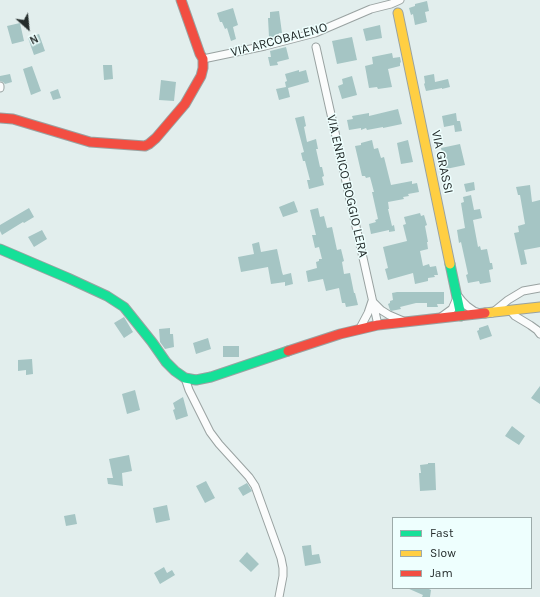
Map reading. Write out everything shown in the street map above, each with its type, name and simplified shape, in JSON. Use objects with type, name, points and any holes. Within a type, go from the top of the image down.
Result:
[{"type":"street","points":[[0,118],[13,119],[90,142],[145,146],[149,144],[185,104],[201,76],[203,68],[203,59],[181,0]]},
{"type":"street","name":"VIA ARCOBALENO","points":[[203,59],[265,46],[315,32],[371,9],[400,0]]},
{"type":"street","name":"VIA GRASSI","points":[[398,14],[461,316]]},
{"type":"street","name":"VIA ENRICO BOGGIO LERA","points":[[316,47],[378,325]]},
{"type":"street","points":[[0,249],[107,296],[124,307],[166,362],[185,378],[196,380],[211,378],[340,334],[378,325],[540,307]]},
{"type":"street","points":[[438,319],[452,309],[457,296],[474,311],[487,313],[523,290],[540,288]]},
{"type":"street","points":[[359,330],[368,313],[372,301],[381,310],[405,322]]},
{"type":"street","points":[[510,310],[515,316],[537,330],[540,334]]},
{"type":"street","points":[[185,378],[189,390],[210,432],[255,486],[281,558],[283,576],[279,597]]},
{"type":"building","points":[[427,1],[429,11],[425,12],[427,22],[415,25],[413,14],[411,15],[409,8],[415,6],[415,4]]},
{"type":"building","points":[[233,8],[238,25],[233,27],[236,39],[231,41],[227,28],[225,29],[222,22],[220,22],[217,13]]},
{"type":"building","points":[[279,11],[282,33],[279,33],[276,38],[269,37],[268,18],[270,18],[270,12]]},
{"type":"building","points":[[20,23],[24,41],[12,44],[7,26]]},
{"type":"building","points":[[380,25],[382,38],[366,41],[363,29]]},
{"type":"building","points":[[39,34],[45,51],[34,55],[28,38]]},
{"type":"building","points":[[352,37],[357,60],[337,64],[332,41]]},
{"type":"building","points":[[286,47],[289,59],[277,62],[278,65],[270,66],[268,57],[271,57],[270,51]]},
{"type":"building","points":[[392,53],[393,58],[400,57],[401,62],[400,66],[388,69],[392,87],[378,89],[377,87],[369,88],[365,66],[373,64],[372,57]]},
{"type":"building","points":[[103,65],[112,65],[113,79],[104,80]]},
{"type":"building","points":[[32,66],[41,91],[31,95],[23,69]]},
{"type":"building","points":[[299,70],[299,72],[306,70],[309,82],[288,88],[290,97],[279,100],[276,89],[286,87],[285,82],[287,81],[285,74]]},
{"type":"building","points":[[10,74],[12,82],[5,84],[0,81],[0,76]]},
{"type":"building","points":[[434,74],[435,82],[448,79],[450,87],[426,91],[424,76]]},
{"type":"building","points":[[352,76],[357,95],[342,99],[338,86],[343,84],[342,79]]},
{"type":"building","points":[[161,80],[176,82],[174,101],[159,100]]},
{"type":"building","points":[[58,89],[61,98],[53,100],[50,92]]},
{"type":"building","points":[[398,109],[402,124],[367,130],[366,128],[361,130],[361,128],[349,130],[347,120],[353,119],[352,116],[369,113],[369,116]]},
{"type":"building","points":[[456,113],[457,121],[460,121],[462,131],[455,132],[454,125],[444,127],[442,116]]},
{"type":"building","points":[[304,116],[306,126],[304,127],[307,142],[316,139],[318,149],[316,149],[320,167],[322,167],[324,176],[322,177],[324,185],[309,189],[307,180],[310,180],[305,161],[303,161],[301,153],[304,152],[295,118]]},
{"type":"building","points":[[372,140],[374,149],[378,148],[381,158],[384,157],[391,185],[412,181],[412,184],[417,183],[419,192],[408,194],[409,196],[403,197],[404,199],[388,202],[392,226],[394,225],[395,231],[389,232],[389,230],[371,234],[369,224],[376,222],[375,220],[378,219],[372,192],[374,192],[370,177],[366,178],[365,176],[362,176],[355,146]]},
{"type":"building","points":[[408,140],[413,162],[401,164],[397,143]]},
{"type":"building","points":[[460,144],[465,165],[446,169],[441,148]]},
{"type":"building","points":[[474,182],[475,190],[466,192],[464,184]]},
{"type":"building","points":[[530,185],[532,202],[540,200],[540,247],[524,250],[527,264],[521,265],[514,233],[519,232],[518,226],[525,224],[520,195],[518,195],[516,187]]},
{"type":"building","points":[[471,195],[474,210],[480,209],[482,218],[473,220],[478,247],[480,246],[481,250],[487,249],[493,269],[489,270],[491,282],[480,284],[479,281],[468,283],[466,275],[468,274],[461,242],[459,243],[457,230],[465,228],[461,203],[464,202],[463,197]]},
{"type":"building","points":[[294,201],[298,212],[283,217],[279,207]]},
{"type":"building","points":[[29,208],[34,217],[2,235],[0,225]]},
{"type":"building","points":[[318,208],[320,217],[324,216],[327,228],[332,227],[337,250],[341,249],[344,261],[342,262],[344,274],[350,273],[358,305],[346,307],[345,303],[342,303],[339,288],[326,291],[323,279],[308,282],[306,271],[317,268],[316,262],[319,261],[319,259],[322,259],[319,247],[315,248],[312,235],[316,235],[310,210]]},
{"type":"building","points":[[420,213],[421,216],[424,215],[427,225],[425,226],[428,242],[428,249],[420,251],[423,266],[429,264],[430,267],[436,266],[438,275],[428,278],[428,281],[415,284],[413,273],[388,280],[385,269],[388,268],[383,247],[407,241],[403,225],[406,224],[404,217]]},
{"type":"building","points":[[42,230],[47,239],[34,247],[28,237]]},
{"type":"building","points":[[259,242],[261,252],[277,249],[283,275],[291,273],[293,284],[285,286],[285,282],[271,284],[268,267],[241,272],[238,257],[254,254],[252,244]]},
{"type":"building","points":[[444,292],[444,304],[437,304],[438,307],[427,307],[427,303],[416,303],[391,311],[388,304],[393,300],[392,293]]},
{"type":"building","points":[[124,317],[133,332],[124,338],[114,323]]},
{"type":"building","points":[[488,325],[492,336],[480,340],[477,331],[479,328]]},
{"type":"building","points":[[170,328],[170,334],[173,334],[174,347],[165,349],[160,342],[159,329]]},
{"type":"building","points":[[208,338],[211,349],[196,354],[193,343]]},
{"type":"building","points":[[223,346],[239,346],[239,357],[223,357]]},
{"type":"building","points":[[32,359],[33,374],[26,375],[26,370],[18,371],[18,360]]},
{"type":"building","points":[[540,386],[540,404],[531,398]]},
{"type":"building","points":[[135,390],[140,410],[127,414],[122,394]]},
{"type":"building","points":[[183,397],[188,416],[176,420],[173,410],[175,409],[173,403]]},
{"type":"building","points":[[512,426],[525,436],[519,445],[505,436]]},
{"type":"building","points":[[129,455],[132,471],[122,473],[123,486],[108,484],[107,478],[113,478],[109,459]]},
{"type":"building","points":[[435,463],[436,490],[420,491],[420,465]]},
{"type":"building","points":[[206,481],[215,498],[205,503],[196,486]]},
{"type":"building","points":[[247,483],[252,491],[243,496],[238,488]]},
{"type":"building","points":[[167,505],[170,520],[156,523],[153,508]]},
{"type":"building","points":[[75,514],[77,524],[66,526],[64,516]]},
{"type":"building","points":[[311,545],[312,555],[319,554],[321,563],[305,566],[302,546]]},
{"type":"building","points":[[247,552],[259,564],[251,572],[239,561]]},
{"type":"building","points":[[164,567],[167,573],[172,570],[175,575],[160,584],[154,573]]},
{"type":"building","points":[[409,589],[431,590],[430,597],[422,597],[423,595]]},
{"type":"traffic: fast","points":[[0,249],[107,296],[124,307],[166,362],[185,378],[196,380],[211,377],[288,351]]},
{"type":"traffic: fast","points":[[450,264],[461,316]]},
{"type":"traffic: slow","points":[[398,13],[450,264]]},
{"type":"traffic: slow","points":[[485,313],[540,307]]},
{"type":"traffic: jam","points":[[0,118],[13,119],[90,142],[145,146],[149,144],[185,104],[201,76],[203,68],[203,59],[181,0]]},
{"type":"traffic: jam","points":[[288,351],[340,334],[378,325],[485,313]]}]
